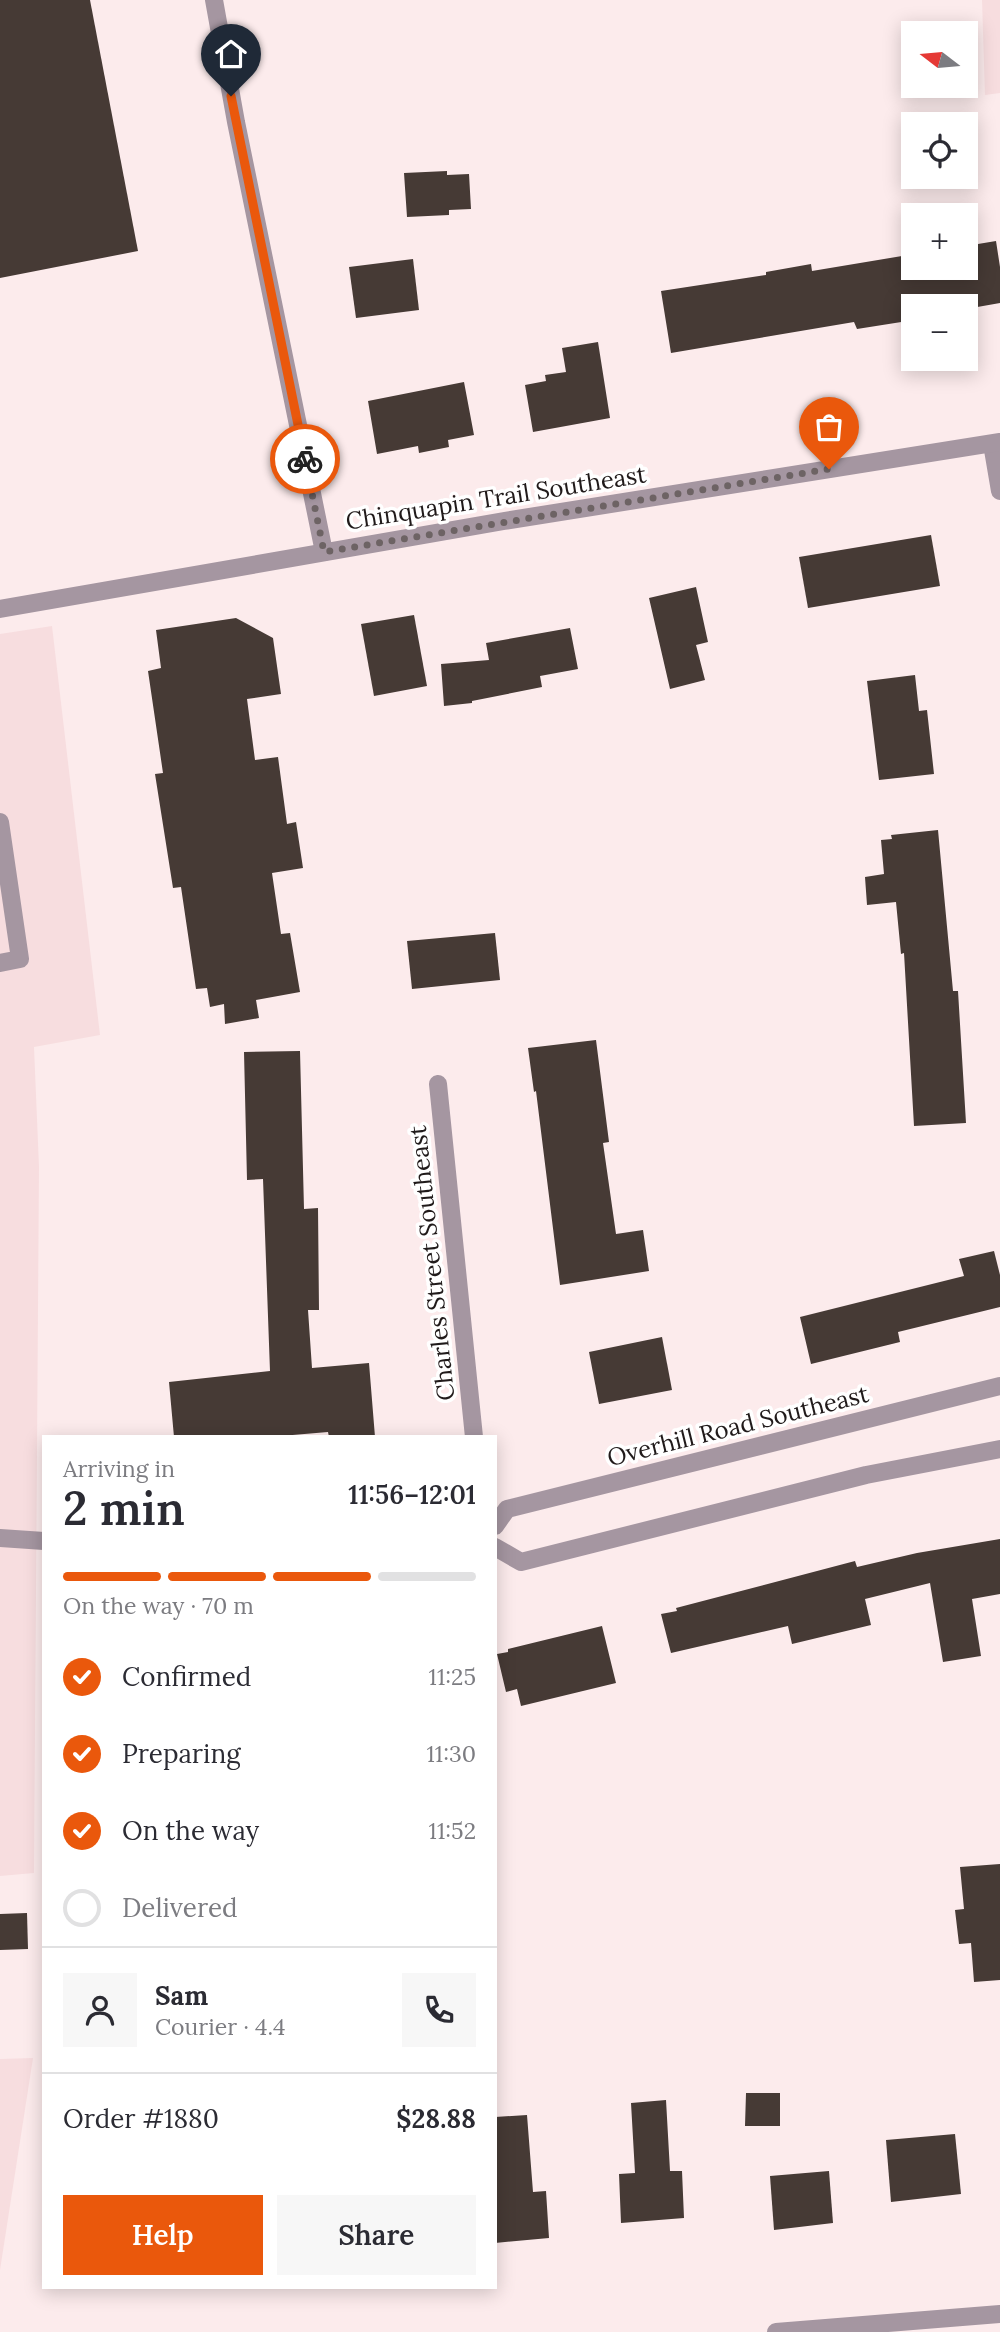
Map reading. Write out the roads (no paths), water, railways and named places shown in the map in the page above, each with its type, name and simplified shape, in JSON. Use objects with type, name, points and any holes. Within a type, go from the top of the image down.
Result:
[{"type":"street","points":[[214,0],[236,122],[324,552]]},
{"type":"street","points":[[996,443],[1000,491]]},
{"type":"street","name":"Chinquapin Trail Southeast","points":[[0,610],[324,552],[996,443]]},
{"type":"street","points":[[0,822],[20,959],[0,962]]},
{"type":"street","name":"Charles Street Southeast","points":[[438,1084],[474,1435]]},
{"type":"street","name":"Overhill Road Southeast","points":[[497,1523],[508,1508],[1000,1386]]},
{"type":"street","points":[[497,1548],[521,1562],[866,1475],[1000,1450]]},
{"type":"street","points":[[0,1538],[42,1541]]},
{"type":"street","points":[[776,2332],[1000,2314]]}]
